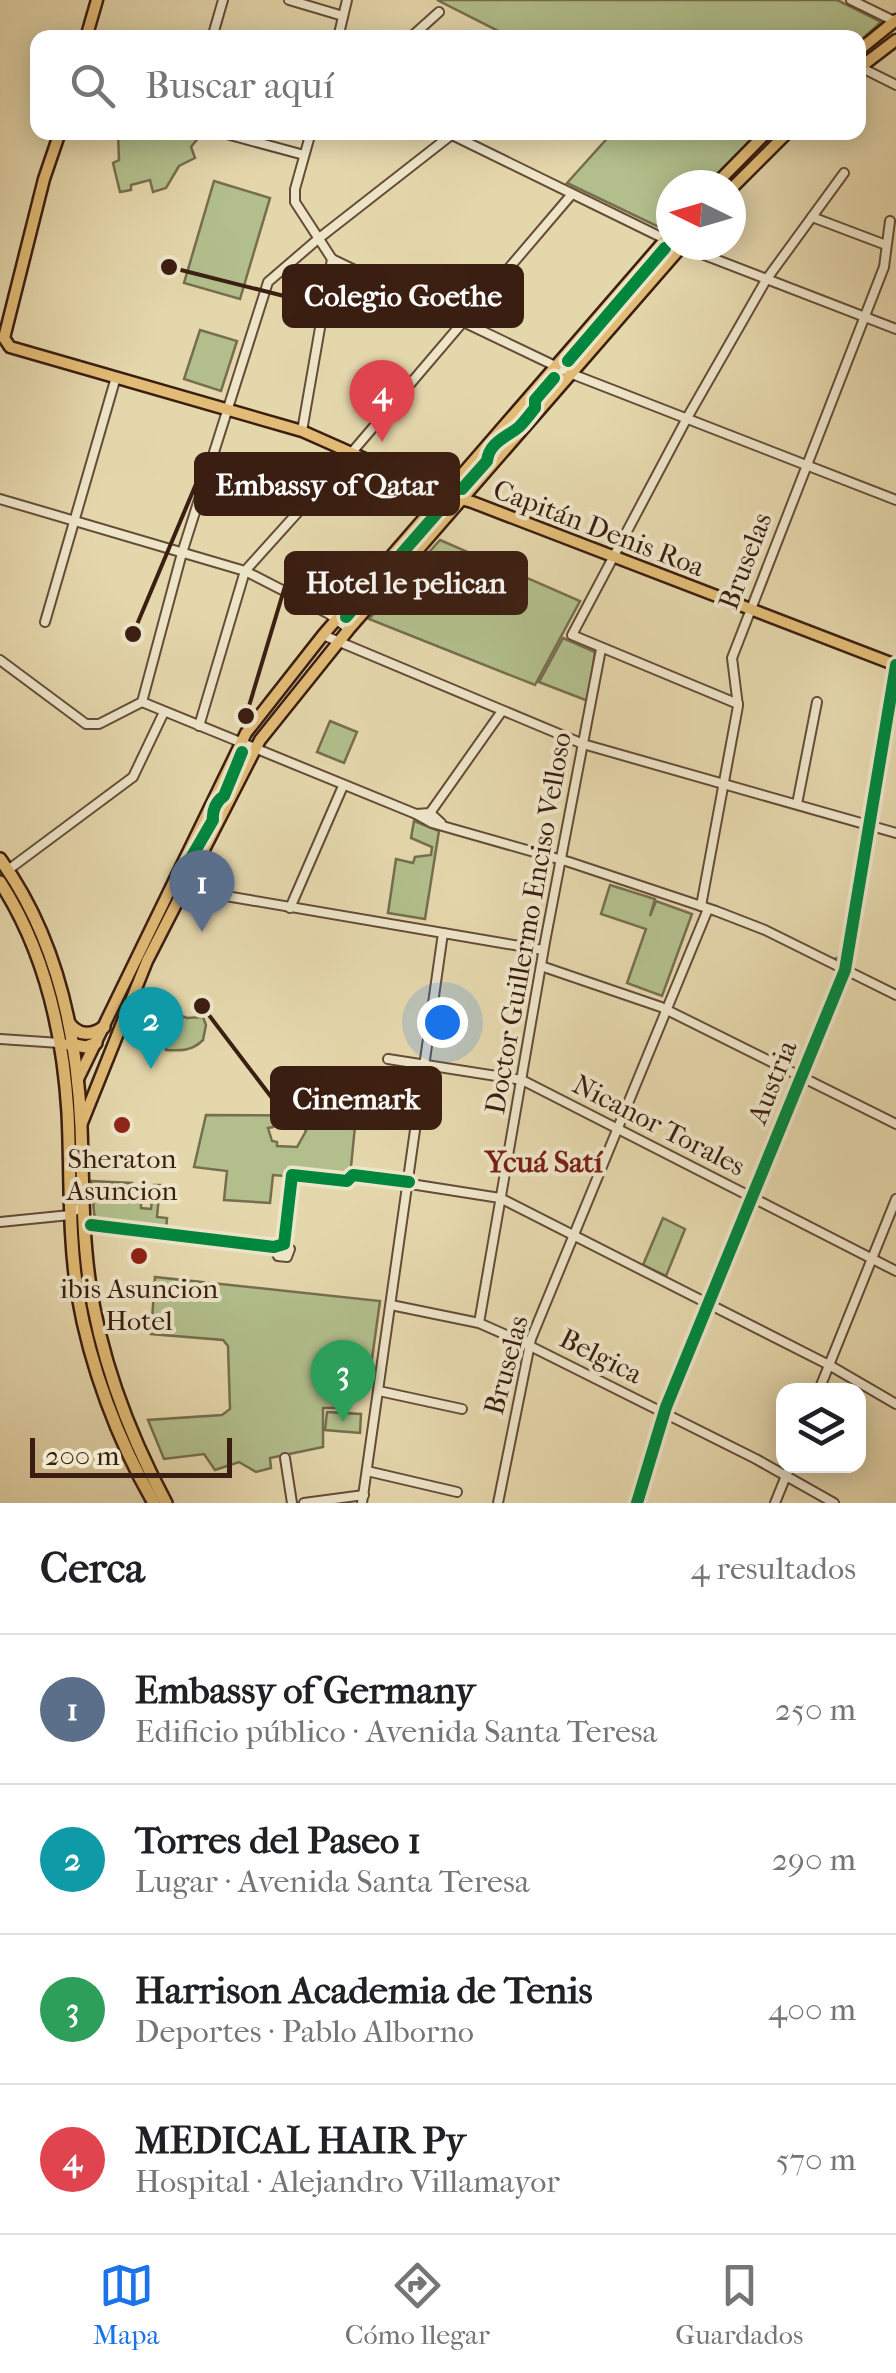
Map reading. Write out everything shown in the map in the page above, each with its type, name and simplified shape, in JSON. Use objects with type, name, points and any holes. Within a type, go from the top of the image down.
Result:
[{"type":"highway","points":[[3,870],[37,919],[56,971],[66,1016],[65,1216],[80,1307],[112,1411],[154,1503]]},
{"type":"highway","points":[[3,870],[35,946],[77,1081],[92,1300],[134,1436],[166,1503]]},
{"type":"highway","points":[[66,1016],[80,1032],[94,1033],[104,1026]]},
{"type":"highway","points":[[66,1044],[86,1047],[96,1043]]},
{"type":"highway","points":[[68,1113],[77,1081]]},
{"type":"highway","points":[[80,1307],[92,1321],[99,1350],[109,1362]]},
{"type":"main road","points":[[88,30],[97,0]]},
{"type":"main road","points":[[866,45],[895,21]]},
{"type":"main road","points":[[866,63],[896,40]]},
{"type":"main road","points":[[12,307],[44,202],[58,140]]},
{"type":"main road","points":[[730,170],[759,140]]},
{"type":"main road","points":[[746,174],[780,140]]},
{"type":"main road","points":[[77,1081],[240,743],[323,635],[444,494],[555,367],[658,260]]},
{"type":"main road","points":[[81,1127],[141,973],[254,750],[338,642],[572,374],[661,260]]},
{"type":"main road","name":"Capitán Denis Roa","points":[[12,307],[4,338],[10,347],[302,431],[444,494],[896,665]]},
{"type":"street","points":[[215,30],[224,0]]},
{"type":"street","points":[[289,0],[343,16]]},
{"type":"street","points":[[340,30],[348,0]]},
{"type":"street","points":[[852,0],[895,21]]},
{"type":"street","points":[[419,30],[439,12]]},
{"type":"street","points":[[866,71],[896,85]]},
{"type":"street","points":[[249,140],[304,155]]},
{"type":"street","points":[[309,140],[294,202],[332,259],[555,367],[896,500]]},
{"type":"street","points":[[0,660],[86,724],[99,724],[142,702],[182,553],[268,282],[442,140]]},
{"type":"street","points":[[465,140],[656,233]]},
{"type":"street","points":[[738,704],[572,636],[687,418],[766,280],[844,174]]},
{"type":"street","points":[[198,726],[245,571],[572,194]]},
{"type":"street","points":[[812,216],[886,245]]},
{"type":"street","name":"Bruselas","points":[[498,1503],[530,1345],[669,1010],[705,908],[738,704],[732,658],[884,267],[890,221]]},
{"type":"street","points":[[302,431],[332,259]]},
{"type":"street","points":[[718,260],[896,329]]},
{"type":"street","points":[[0,311],[12,307]]},
{"type":"street","points":[[46,622],[116,376]]},
{"type":"street","points":[[205,480],[266,497],[297,514]]},
{"type":"street","points":[[0,499],[245,571],[349,629]]},
{"type":"street","points":[[323,635],[583,744],[896,833]]},
{"type":"street","name":"Doctor Guillermo Enciso Velloso","points":[[479,1323],[543,950],[601,649]]},
{"type":"street","name":"Austria","points":[[637,1503],[664,1413],[845,970],[896,665]]},
{"type":"street","points":[[142,702],[440,823],[562,860],[765,930],[896,995]]},
{"type":"street","points":[[797,804],[817,702]]},
{"type":"street","points":[[430,814],[502,710]]},
{"type":"street","points":[[3,870],[133,777],[164,712]]},
{"type":"street","points":[[290,908],[343,786]]},
{"type":"street","points":[[416,814],[430,814],[440,823]]},
{"type":"street","points":[[170,883],[183,890],[543,950]]},
{"type":"street","points":[[304,1503],[363,1499],[442,934]]},
{"type":"street","points":[[541,966],[669,1010],[896,1124]]},
{"type":"street","points":[[0,1039],[66,1044]]},
{"type":"street","name":"Nicanor Torales","points":[[388,1059],[522,1080],[896,1271]]},
{"type":"street","points":[[84,1224],[279,1246],[292,1175]]},
{"type":"street","points":[[353,1175],[500,1198],[829,1365],[896,1404]]},
{"type":"street","points":[[822,1383],[896,1199]]},
{"type":"street","points":[[0,1222],[65,1216],[83,1204]]},
{"type":"street","name":"Belgica","points":[[391,1305],[479,1323],[530,1345],[834,1503]]},
{"type":"street","points":[[378,1391],[462,1409]]},
{"type":"street","points":[[284,1458],[292,1503]]},
{"type":"street","points":[[368,1471],[457,1492]]},
{"type":"street","points":[[775,1503],[787,1473]]},
{"type":"green space","points":[[437,0],[837,0],[881,22],[866,36],[866,30],[496,30]]},
{"type":"green space","points":[[118,140],[197,140],[191,147],[195,158],[179,166],[166,188],[153,192],[150,180],[120,192],[113,163],[119,160]]},
{"type":"green space","points":[[605,140],[752,140],[721,170],[656,170],[656,226],[567,183]]},
{"type":"green space","points":[[214,181],[270,198],[240,299],[184,283]]},
{"type":"green space","points":[[200,330],[237,341],[221,391],[184,379]]},
{"type":"green space","points":[[440,540],[580,601],[535,685],[369,619]]},
{"type":"green space","points":[[563,638],[595,652],[588,701],[539,682]]},
{"type":"green space","points":[[330,721],[357,732],[344,763],[317,752]]},
{"type":"green space","points":[[414,821],[439,831],[425,919],[388,913],[396,859],[413,863],[415,857],[431,855],[432,847],[411,838]]},
{"type":"green space","points":[[610,885],[655,899],[650,916],[656,901],[692,914],[662,996],[627,983],[646,929],[601,914]]},
{"type":"green space","points":[[159,1007],[187,1018],[203,1017],[203,1040],[177,1050],[166,1050],[166,1043],[145,1041]]},
{"type":"green space","points":[[206,1115],[356,1116],[350,1177],[286,1169],[285,1176],[273,1175],[270,1203],[224,1200],[227,1171],[194,1167]],"holes":[[[279,1119],[299,1120],[306,1131],[297,1147],[277,1146],[272,1141],[268,1128]]]},
{"type":"green space","points":[[91,1181],[132,1183],[131,1198],[141,1199],[141,1208],[151,1209],[154,1185],[160,1185],[157,1217],[167,1218],[166,1230],[95,1222]]},
{"type":"green space","points":[[663,1218],[685,1229],[666,1276],[643,1265]]},
{"type":"green space","points":[[155,1277],[380,1301],[371,1366],[339,1365],[337,1408],[323,1408],[323,1447],[270,1458],[271,1468],[256,1472],[239,1462],[215,1470],[204,1454],[164,1459],[148,1420],[222,1415],[230,1409],[228,1346],[223,1340],[151,1334]]},
{"type":"green space","points":[[327,1412],[361,1414],[360,1433],[325,1430]]},
{"type":"waterway","points":[[834,959],[843,956]]},
{"type":"waterway","points":[[296,1172],[349,1178]]},
{"type":"cycle path","points":[[568,361],[656,258]]},
{"type":"cycle path","points":[[462,489],[487,461],[495,445],[519,427],[535,408],[535,400],[554,378]]},
{"type":"cycle path","points":[[346,617],[445,504]]},
{"type":"cycle path","points":[[637,1503],[666,1407],[845,970],[896,665]]},
{"type":"cycle path","points":[[184,870],[213,820],[215,806],[224,796],[242,752]]},
{"type":"cycle path","points":[[91,1225],[274,1247],[284,1244],[292,1175],[347,1181],[353,1175],[409,1182]]},
{"type":"place","name":"Colegio Goethe","points":[[169,267]]},
{"type":"place","name":"MEDICAL HAIR Py","points":[[382,442]]},
{"type":"place","name":"Embassy of Qatar","points":[[133,634]]},
{"type":"place","name":"Hotel le pelican","points":[[246,716]]},
{"type":"place","name":"Embassy of Germany","points":[[202,932]]},
{"type":"place","name":"Cinemark","points":[[202,1006]]},
{"type":"place","name":"Torres del Paseo 1","points":[[151,1069]]},
{"type":"place","name":"Sheraton Asuncion","points":[[122,1125]]},
{"type":"place","name":"ibis Asuncion Hotel","points":[[139,1256]]},
{"type":"place","name":"Harrison Academia de Tenis","points":[[343,1422]]},
{"type":"district","name":"Ycuá Satí","points":[[544,1162]]}]
